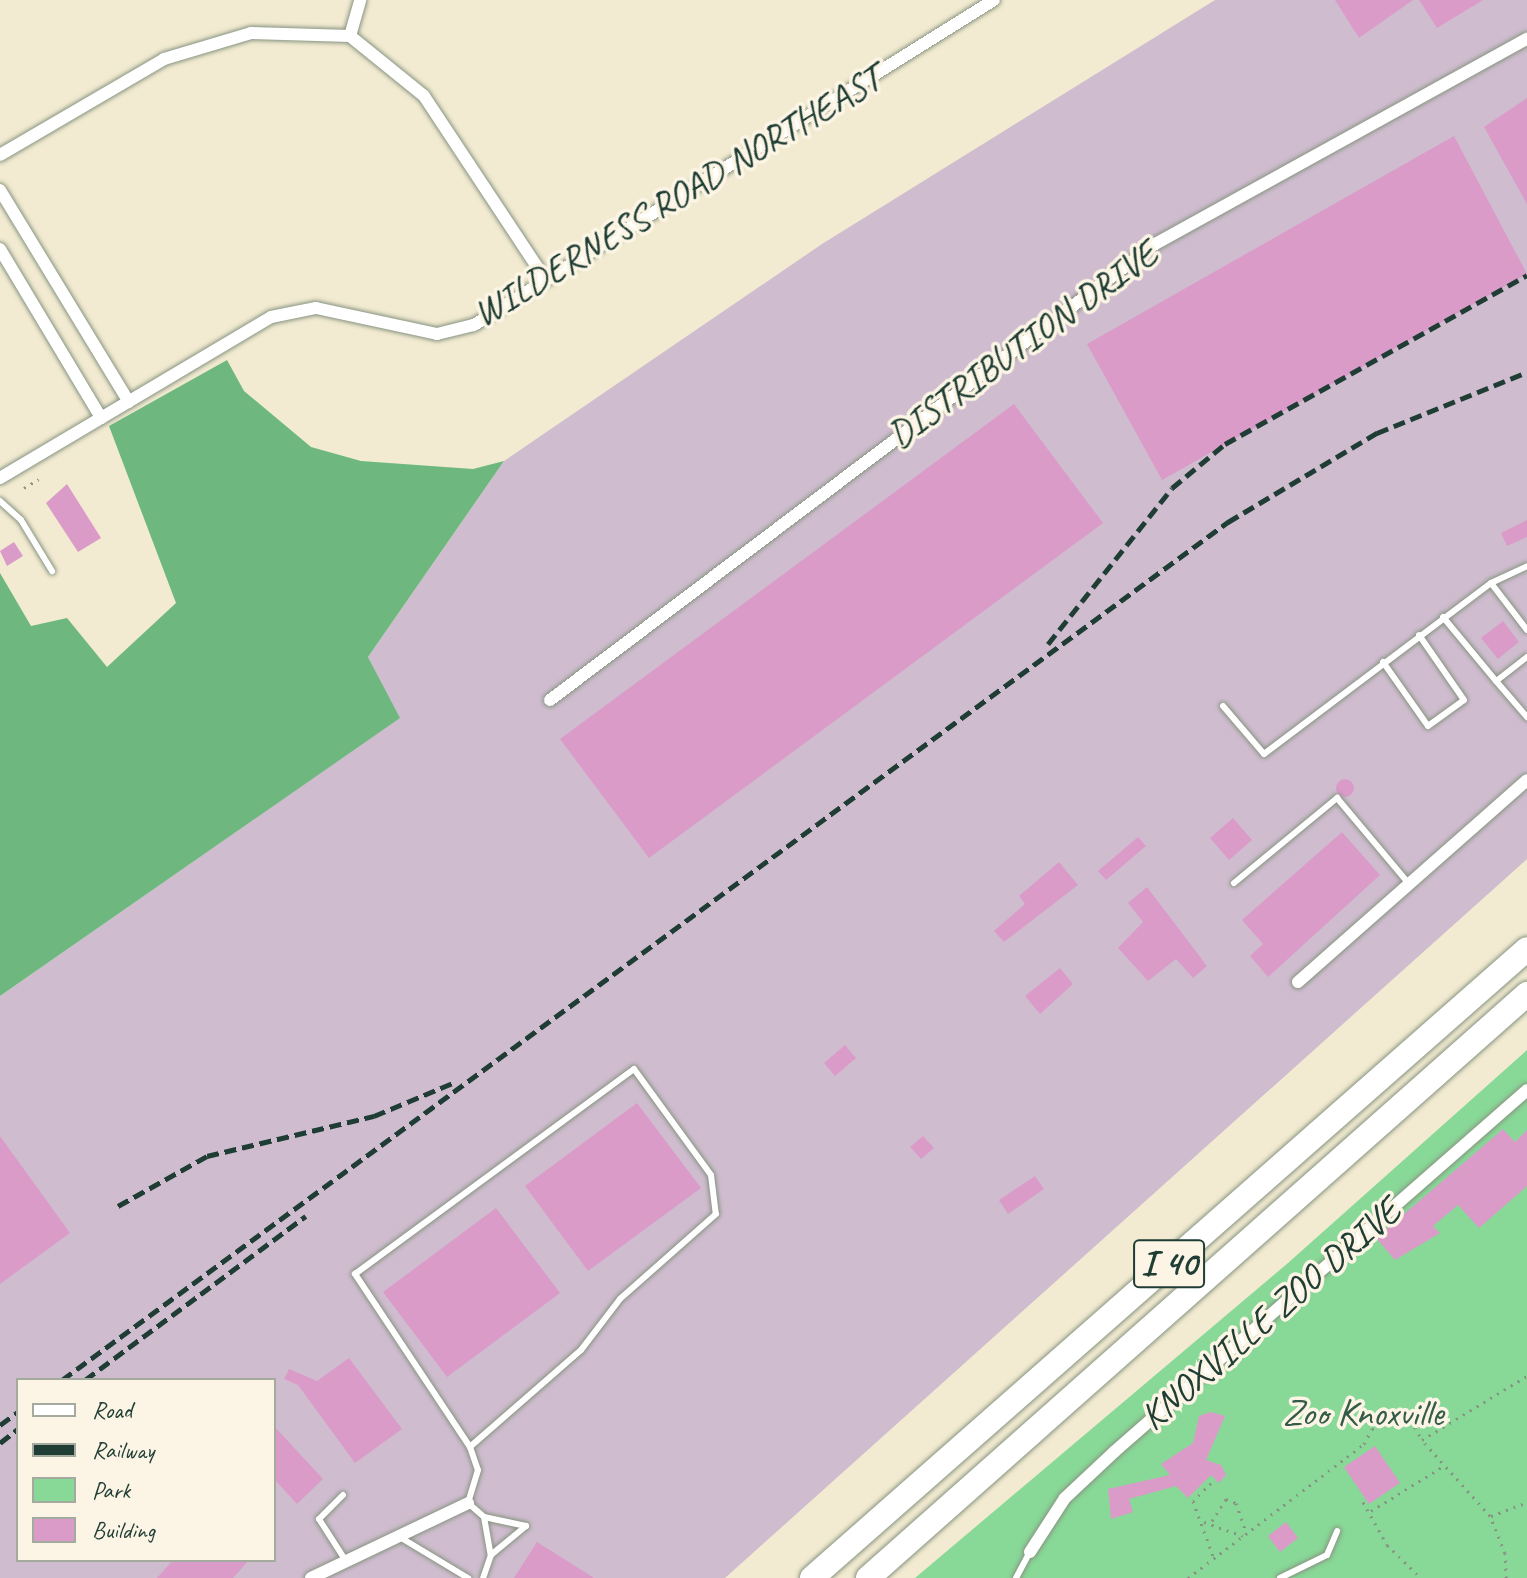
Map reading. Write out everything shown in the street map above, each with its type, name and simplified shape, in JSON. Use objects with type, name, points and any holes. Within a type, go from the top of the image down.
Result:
[{"type":"highway","name":"I 40","points":[[812,1578],[1527,949]]},
{"type":"highway","name":"I 40","points":[[868,1578],[1527,994]]},
{"type":"street","points":[[350,36],[360,0]]},
{"type":"street","name":"WILDERNESS ROAD NORTHEAST","points":[[0,478],[271,317],[316,308],[437,334],[474,325],[994,0]]},
{"type":"street","points":[[0,155],[164,59],[251,33],[350,36],[424,96],[545,279]]},
{"type":"street","name":"DISTRIBUTION DRIVE","points":[[550,700],[1155,244],[1527,39]]},
{"type":"street","points":[[0,190],[129,402]]},
{"type":"street","points":[[0,249],[101,418]]},
{"type":"street","points":[[1298,982],[1527,780]]},
{"type":"street","name":"KNOXVILLE ZOO DRIVE","points":[[1030,1552],[1065,1498],[1114,1452],[1527,1090]]},
{"type":"street","points":[[311,1578],[468,1503]]},
{"type":"lane","points":[[0,501],[21,520],[52,571]]},
{"type":"lane","points":[[1223,706],[1264,754],[1443,617],[1491,583],[1527,566]]},
{"type":"lane","points":[[1491,583],[1527,630]]},
{"type":"lane","points":[[1443,617],[1527,717]]},
{"type":"lane","points":[[1383,662],[1428,726],[1464,700],[1419,635]]},
{"type":"lane","points":[[1496,681],[1527,657]]},
{"type":"lane","points":[[1234,883],[1337,798],[1410,885]]},
{"type":"lane","points":[[470,1447],[581,1350],[620,1299],[716,1214],[711,1175],[634,1069],[355,1274],[470,1447],[478,1470],[468,1503],[484,1517],[508,1519],[526,1526],[491,1555]]},
{"type":"lane","points":[[343,1495],[319,1519],[346,1561]]},
{"type":"lane","points":[[483,1578],[491,1555],[484,1517]]},
{"type":"lane","points":[[1280,1578],[1327,1555],[1337,1531]]},
{"type":"lane","points":[[398,1536],[418,1552],[468,1578]]},
{"type":"lane","points":[[1016,1578],[1030,1552]]},
{"type":"path","points":[[24,488],[39,479]]},
{"type":"path","points":[[1422,1440],[1527,1376]]},
{"type":"path","points":[[1188,1578],[1364,1444],[1372,1429],[1407,1413],[1442,1467],[1490,1516],[1506,1578]]},
{"type":"path","points":[[1371,1511],[1442,1467]]},
{"type":"path","points":[[1211,1483],[1193,1501],[1204,1522],[1214,1559]]},
{"type":"path","points":[[1212,1521],[1226,1499],[1236,1503],[1245,1535]]},
{"type":"path","points":[[1363,1502],[1371,1511],[1387,1545],[1421,1578]]},
{"type":"path","points":[[1490,1516],[1527,1502]]},
{"type":"path","points":[[1204,1522],[1212,1521],[1245,1535]]},
{"type":"shaded area","points":[[1215,0],[1527,0],[1527,859],[725,1578],[0,1578],[0,996],[399,718],[368,657],[504,461],[822,244]]},
{"type":"green space","points":[[227,360],[244,391],[311,447],[361,461],[473,469],[504,461],[368,657],[400,718],[0,996],[0,573],[31,626],[67,618],[107,667],[176,603],[109,426]]},
{"type":"green space","name":"Zoo Knoxville","points":[[1527,1050],[1527,1578],[915,1578],[1288,1263]]},
{"type":"building","points":[[1335,0],[1413,0],[1359,38]]},
{"type":"building","points":[[1419,0],[1483,0],[1437,28]]},
{"type":"building","points":[[1527,98],[1527,204],[1484,127]]},
{"type":"building","points":[[1454,136],[1527,274],[1162,480],[1087,344]]},
{"type":"building","points":[[1014,404],[1103,523],[649,858],[560,739]]},
{"type":"building","points":[[67,484],[101,538],[78,552],[46,503]]},
{"type":"building","points":[[1527,520],[1527,537],[1507,546],[1501,533]]},
{"type":"building","points":[[14,542],[23,556],[7,566],[0,551]]},
{"type":"building","points":[[1503,621],[1519,642],[1498,659],[1481,638]]},
{"type":"building","points":[[1341,779],[1349,779],[1354,788],[1352,795],[1341,797],[1336,792],[1336,784]]},
{"type":"building","points":[[1233,818],[1252,840],[1229,860],[1210,838]]},
{"type":"building","points":[[1342,832],[1380,875],[1268,977],[1250,956],[1263,944],[1242,920]]},
{"type":"building","points":[[1138,837],[1146,846],[1106,880],[1098,871]]},
{"type":"building","points":[[1059,862],[1078,885],[1004,942],[994,931],[1025,904],[1019,896]]},
{"type":"building","points":[[1147,887],[1207,966],[1193,978],[1176,959],[1148,981],[1118,948],[1143,922],[1128,903]]},
{"type":"building","points":[[1060,968],[1073,984],[1040,1014],[1025,996]]},
{"type":"building","points":[[845,1045],[856,1058],[835,1076],[824,1063]]},
{"type":"building","points":[[637,1103],[701,1188],[588,1271],[525,1186]]},
{"type":"building","points":[[1503,1129],[1515,1142],[1527,1130],[1527,1186],[1479,1228],[1458,1205],[1433,1226],[1440,1233],[1395,1260],[1376,1238]]},
{"type":"building","points":[[0,1136],[70,1233],[0,1284]]},
{"type":"building","points":[[923,1136],[934,1148],[921,1159],[910,1147]]},
{"type":"building","points":[[1035,1176],[1044,1189],[1008,1214],[999,1200]]},
{"type":"building","points":[[496,1208],[560,1293],[447,1377],[383,1292]]},
{"type":"building","points":[[349,1358],[402,1429],[355,1463],[298,1385],[284,1379],[289,1369],[317,1381]]},
{"type":"building","points":[[1211,1412],[1225,1416],[1206,1460],[1221,1465],[1226,1475],[1219,1483],[1211,1475],[1188,1498],[1176,1486],[1129,1499],[1133,1512],[1111,1519],[1108,1489],[1170,1475],[1161,1464],[1193,1443],[1199,1416]]},
{"type":"building","points":[[276,1428],[323,1479],[297,1504],[276,1481]]},
{"type":"building","points":[[1375,1446],[1400,1483],[1369,1504],[1344,1467]]},
{"type":"building","points":[[1286,1522],[1298,1538],[1280,1552],[1268,1536]]},
{"type":"building","points":[[537,1542],[594,1578],[514,1578]]},
{"type":"building","points":[[171,1562],[247,1562],[233,1578],[157,1578]]},
{"type":"railway","points":[[1048,644],[1172,488],[1225,444],[1527,275]]},
{"type":"railway","points":[[65,1378],[1228,522],[1377,433],[1527,372]]},
{"type":"railway","points":[[118,1206],[207,1156],[374,1116],[453,1083]]},
{"type":"railway","points":[[88,1378],[306,1216]]},
{"type":"railway","points":[[0,1425],[16,1413]]},
{"type":"railway","points":[[0,1443],[16,1431]]}]
